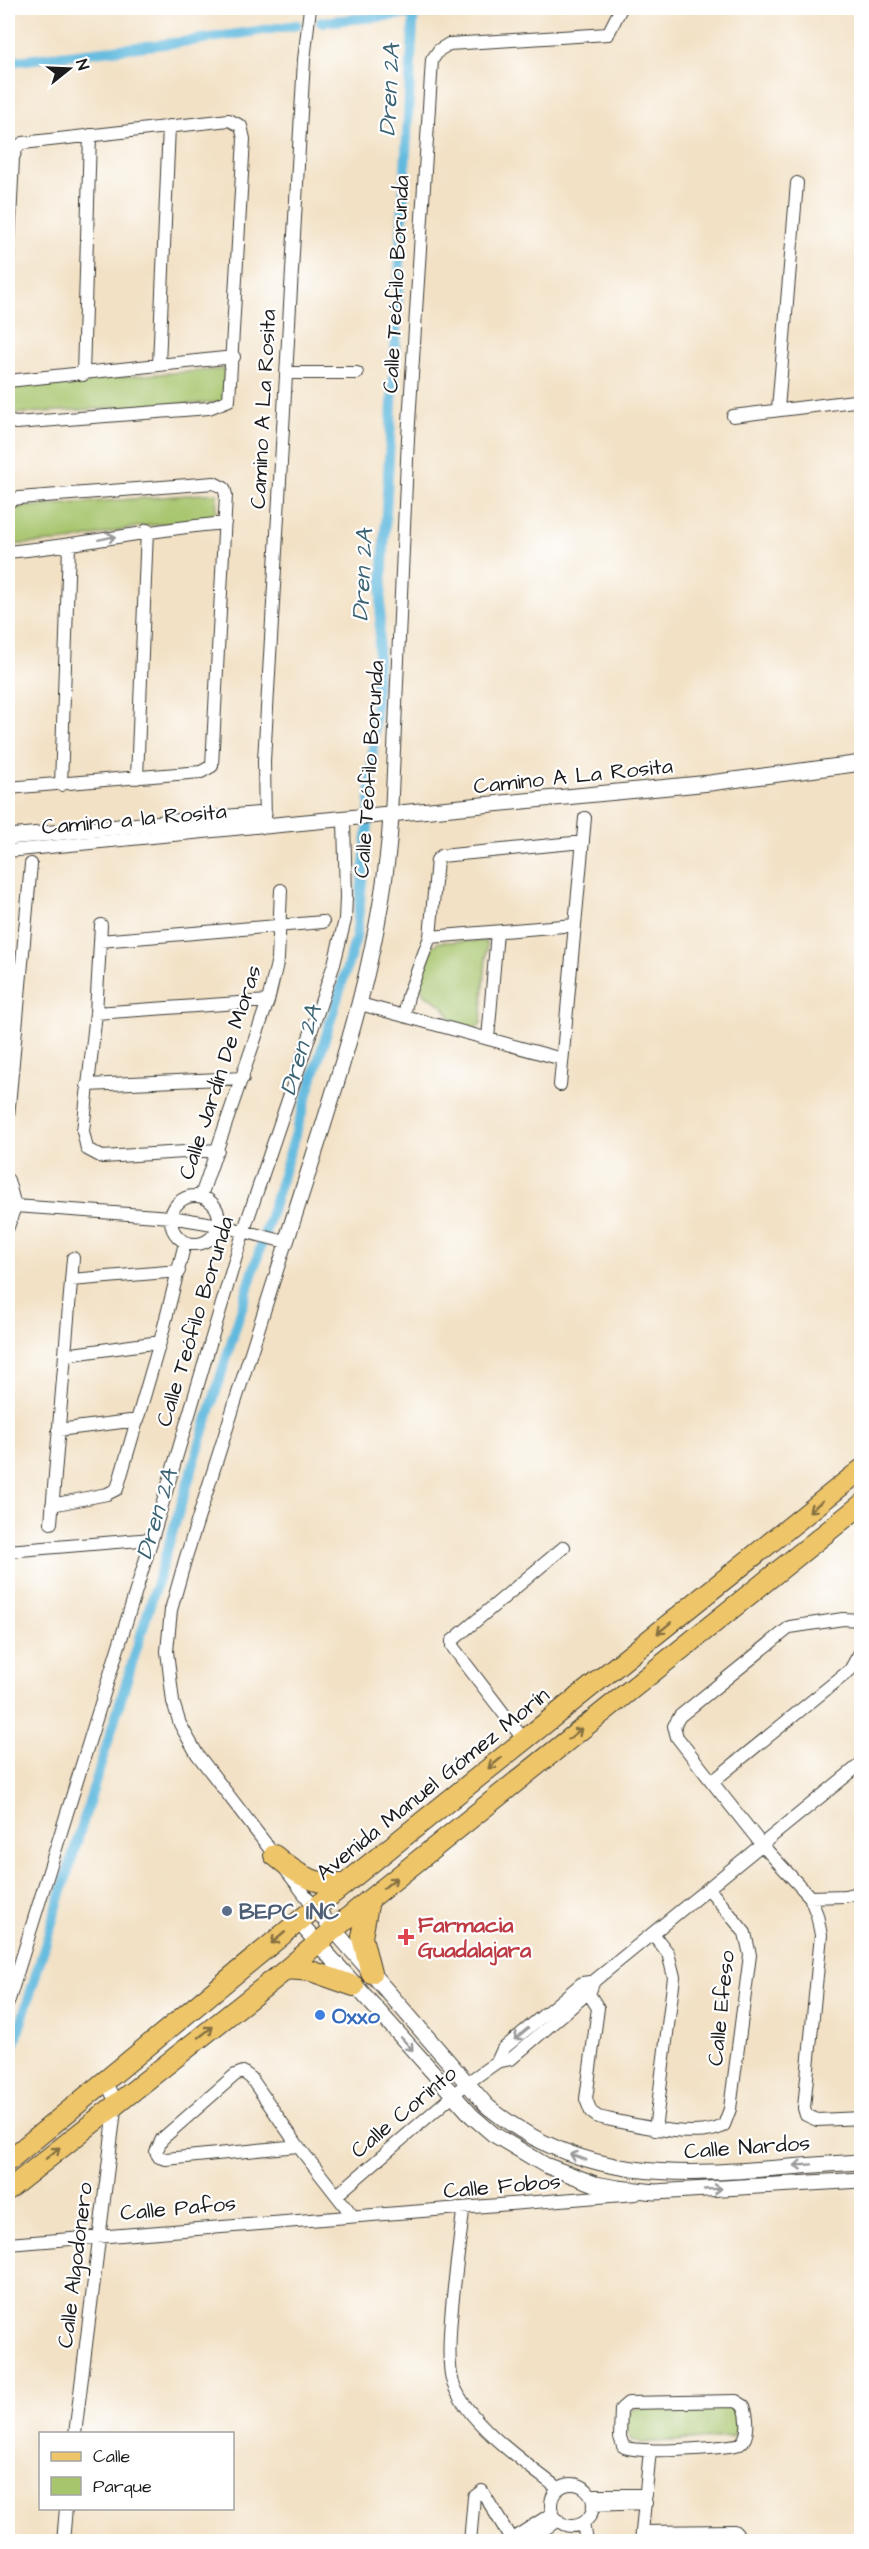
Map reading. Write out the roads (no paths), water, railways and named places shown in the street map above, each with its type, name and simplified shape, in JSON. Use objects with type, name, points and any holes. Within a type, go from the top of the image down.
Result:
[{"type":"main road","name":"Avenida Manuel Gómez Morín","points":[[8,2161],[298,1921],[861,1469]]},
{"type":"main road","points":[[8,2190],[116,2102],[287,1969],[369,1900],[861,1504]]},
{"type":"main road","points":[[274,1855],[310,1880],[325,1885],[345,1884]]},
{"type":"main road","points":[[369,1900],[362,1937],[373,1975]]},
{"type":"main road","points":[[287,1969],[326,1975],[357,1989]]},
{"type":"street","name":"Camino A La Rosita","points":[[265,820],[265,749],[304,60],[310,8]]},
{"type":"street","name":"Calle Teófilo Borunda","points":[[282,1241],[360,1004],[374,944],[385,816],[430,68],[434,54],[449,44],[608,34],[621,8]]},
{"type":"street","points":[[8,261],[13,158],[17,147],[29,142],[229,120],[241,126],[244,139],[232,394],[229,400],[218,406],[16,423],[8,420]]},
{"type":"street","points":[[159,365],[169,126]]},
{"type":"street","points":[[82,375],[90,135]]},
{"type":"street","points":[[778,409],[797,183]]},
{"type":"street","points":[[8,381],[82,375],[234,357]]},
{"type":"street","points":[[287,374],[357,373]]},
{"type":"street","points":[[733,416],[861,400]]},
{"type":"street","points":[[8,501],[19,498],[213,483],[224,488],[226,495],[212,766],[201,772],[8,788]]},
{"type":"street","points":[[8,552],[69,546],[147,530],[225,523]]},
{"type":"street","points":[[137,778],[147,530]]},
{"type":"street","points":[[61,785],[69,546]]},
{"type":"street","name":"Camino A La Rosita","points":[[8,837],[265,820],[350,820],[710,783],[861,764]]},
{"type":"street","points":[[560,1084],[585,818]]},
{"type":"street","name":"Camino a la Rosita","points":[[8,851],[265,820]]},
{"type":"street","name":"Calle Teófilo Borunda","points":[[8,2003],[334,964],[345,920],[350,820]]},
{"type":"street","points":[[404,1016],[408,996],[430,938],[437,860],[441,856],[583,842]]},
{"type":"street","points":[[8,1117],[31,864]]},
{"type":"street","name":"Calle Jardín De Moras","points":[[201,1196],[268,1001],[278,959],[281,890]]},
{"type":"street","points":[[100,941],[323,922]]},
{"type":"street","points":[[100,925],[96,1013],[83,1131],[87,1149],[102,1157],[218,1150]]},
{"type":"street","points":[[430,938],[575,925]]},
{"type":"street","points":[[488,1039],[497,932]]},
{"type":"street","points":[[96,1013],[268,1001]]},
{"type":"street","points":[[360,1004],[562,1059]]},
{"type":"street","points":[[87,1085],[243,1077]]},
{"type":"street","points":[[8,1180],[15,1206],[8,1227]]},
{"type":"street","points":[[201,1196],[214,1204],[218,1211],[219,1225],[209,1240],[193,1245],[185,1243],[173,1231],[171,1217],[179,1201],[201,1196]]},
{"type":"street","points":[[15,1206],[171,1217],[219,1225],[282,1241],[171,1610],[167,1651],[173,1702],[188,1741],[315,1908]]},
{"type":"street","points":[[52,1505],[114,1492],[119,1484],[160,1342],[185,1243]]},
{"type":"street","points":[[51,1523],[73,1258]]},
{"type":"street","points":[[71,1280],[178,1271]]},
{"type":"street","points":[[65,1355],[160,1342]]},
{"type":"street","points":[[58,1430],[138,1420]]},
{"type":"street","points":[[8,1551],[152,1539]]},
{"type":"street","points":[[524,1740],[452,1647],[452,1641],[564,1547]]},
{"type":"street","points":[[861,1620],[843,1618],[790,1627],[680,1716],[674,1726],[677,1737],[762,1845],[810,1897],[821,1935],[804,2108],[810,2119],[861,2118]]},
{"type":"street","points":[[712,1782],[850,1670],[859,1658],[861,1649]]},
{"type":"street","name":"Calle Corinto","points":[[497,2062],[503,2049],[550,2010],[589,1985],[654,1935],[861,1763]]},
{"type":"street","name":"Calle Efeso","points":[[655,2130],[719,2128],[724,2125],[730,2109],[750,1955],[745,1933],[709,1889]]},
{"type":"street","points":[[810,1897],[845,1896],[861,1892]]},
{"type":"street","name":"Calle Nardos","points":[[315,1908],[466,2083],[495,2112],[526,2133],[580,2158],[635,2171],[693,2174],[861,2162]]},
{"type":"street","name":"Calle Nardos","points":[[298,1921],[453,2095],[493,2134],[545,2165],[596,2184],[655,2192],[861,2180]]},
{"type":"street","points":[[589,1985],[598,2008],[586,2099],[591,2112],[598,2117],[655,2130],[674,1977],[668,1953],[654,1935]]},
{"type":"street","points":[[357,1989],[373,1975]]},
{"type":"street","name":"Calle Corinto","points":[[337,2195],[466,2083],[497,2062],[511,2060],[558,2020],[589,1985]]},
{"type":"street","points":[[550,2010],[558,2020]]},
{"type":"street","points":[[298,2146],[176,2158],[159,2157],[156,2152],[162,2139],[235,2075],[243,2072],[251,2078],[298,2146],[352,2215]]},
{"type":"street","points":[[105,2081],[116,2102]]},
{"type":"street","name":"Calle Algodonero","points":[[75,2432],[116,2102]]},
{"type":"street","name":"Calle Fobos","points":[[352,2215],[464,2210],[655,2192]]},
{"type":"street","points":[[464,2210],[449,2353],[453,2382],[459,2395],[480,2422],[559,2489]]},
{"type":"street","name":"Calle Pafos","points":[[8,2244],[352,2215]]},
{"type":"street","points":[[736,2401],[744,2406],[746,2435],[740,2444],[650,2450],[628,2450],[623,2446],[620,2415],[624,2405],[736,2401]]},
{"type":"street","points":[[650,2450],[642,2537],[734,2531],[739,2536],[739,2541]]},
{"type":"street","points":[[592,2500],[588,2518],[583,2523],[570,2525],[556,2517],[552,2501],[559,2489],[575,2484],[592,2500],[646,2499]]},
{"type":"street","points":[[470,2541],[474,2497],[483,2491],[512,2540],[556,2517]]},
{"type":"street","points":[[63,2541],[66,2510]]},
{"type":"street","points":[[526,2541],[556,2517]]},
{"type":"street","points":[[583,2523],[586,2541]]},
{"type":"waterway","name":"Dren 2A","points":[[8,2065],[356,938],[369,818],[414,8]]},
{"type":"waterway","points":[[321,22],[474,8]]},
{"type":"waterway","points":[[8,62],[190,41],[297,25]]},
{"type":"place","name":"BEPC INC","points":[[227,1911]]},
{"type":"place","name":"Farmacia Guadalajara","points":[[406,1937]]},
{"type":"place","name":"Oxxo","points":[[320,2015]]}]
